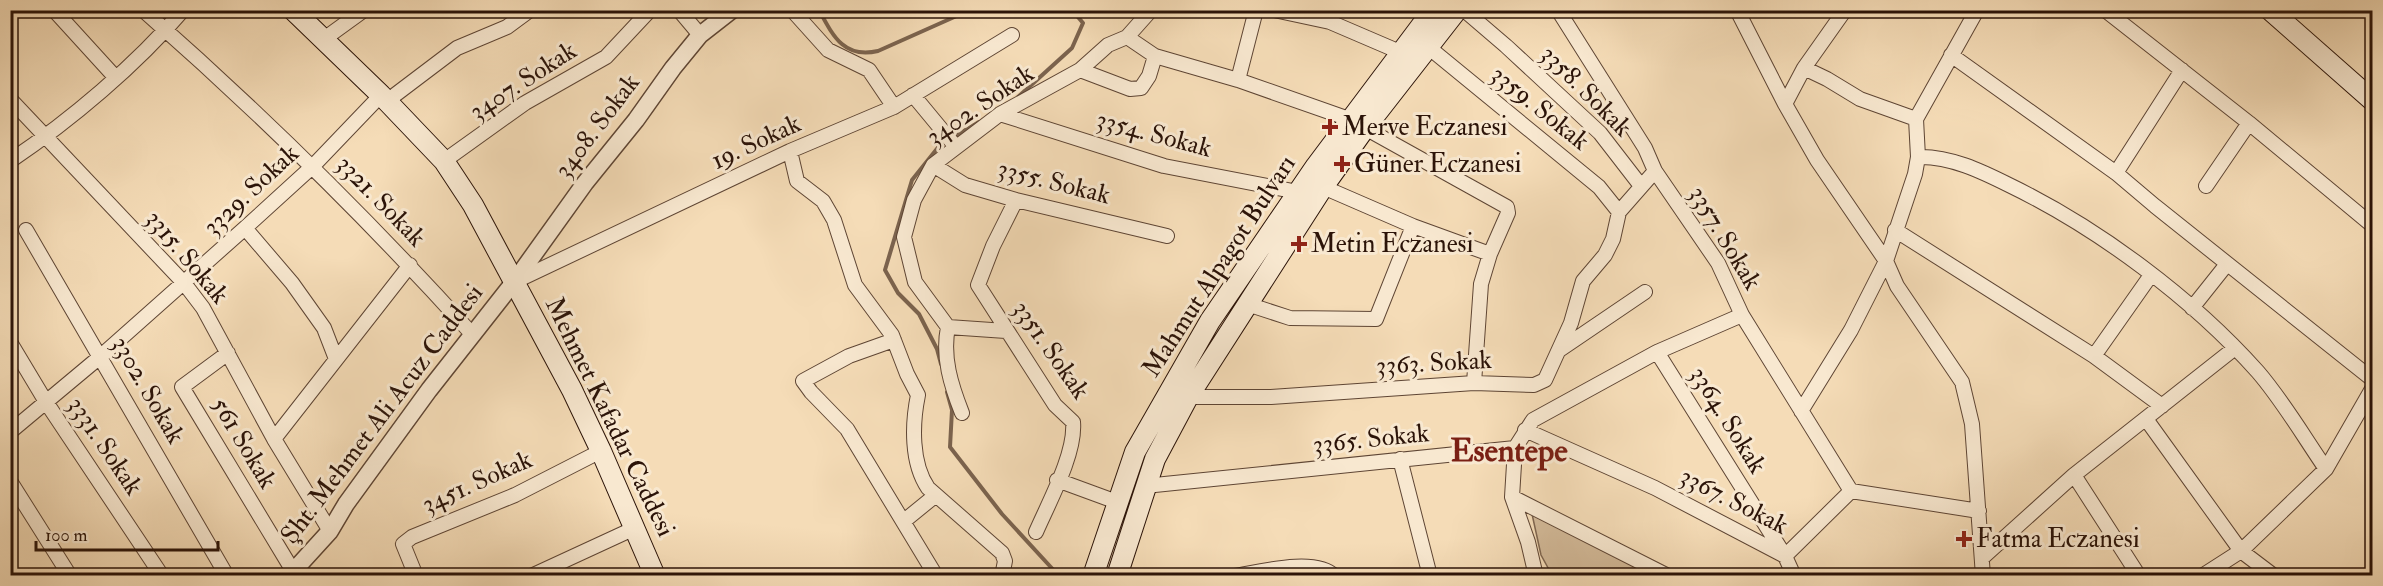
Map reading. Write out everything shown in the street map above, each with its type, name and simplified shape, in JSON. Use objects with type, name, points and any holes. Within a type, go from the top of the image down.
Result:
[{"type":"main road","name":"Mehmet Kafadar Caddesi","points":[[293,10],[384,98],[444,161],[473,205],[543,335],[601,451],[655,576]]},
{"type":"main road","name":"Mahmut Alpagot Bulvarı","points":[[1117,576],[1145,486],[1166,435],[1323,187],[1400,52],[1433,10]]},
{"type":"main road","name":"Mahmut Alpagot Bulvarı","points":[[1093,576],[1135,452],[1210,321],[1298,192],[1456,10]]},
{"type":"main road","points":[[2270,10],[2373,100]]},
{"type":"street","points":[[54,10],[116,78]]},
{"type":"street","name":"3321. Sokak","points":[[143,10],[313,166],[410,265],[472,334]]},
{"type":"street","points":[[10,161],[46,137],[116,78],[183,10]]},
{"type":"street","points":[[324,39],[364,10]]},
{"type":"street","name":"3329. Sokak","points":[[10,432],[184,283],[384,98],[457,48],[507,27],[530,10]]},
{"type":"street","name":"3407. Sokak","points":[[444,161],[525,104],[606,57],[650,10]]},
{"type":"street","points":[[679,10],[700,35]]},
{"type":"street","name":"3408. Sokak","points":[[514,282],[585,183],[700,35],[732,10]]},
{"type":"street","points":[[792,10],[806,29],[828,50],[869,70],[894,107]]},
{"type":"street","name":"3402. Sokak","points":[[948,327],[915,282],[904,237],[914,200],[933,165],[954,144],[1000,114],[1080,70],[1108,45],[1127,37],[1151,10]]},
{"type":"street","points":[[1238,80],[1256,10]]},
{"type":"street","points":[[1274,10],[1332,16],[1400,52]]},
{"type":"street","name":"3358. Sokak","points":[[1464,10],[1600,133],[1641,186]]},
{"type":"street","name":"3357. Sokak","points":[[1558,10],[1645,148],[1655,171],[1718,263],[1742,315],[1851,491]]},
{"type":"street","points":[[1737,10],[1746,31],[1817,160],[1886,261],[1897,286],[1962,382],[1972,424],[1983,576]]},
{"type":"street","points":[[1785,104],[1804,68],[1845,10]]},
{"type":"street","points":[[1801,411],[1851,330],[1886,261],[1915,174],[1918,157],[1916,119],[1977,10]]},
{"type":"street","points":[[2105,10],[2249,123],[2373,225]]},
{"type":"street","name":"19. Sokak","points":[[514,282],[790,151],[894,107],[1012,35]]},
{"type":"street","points":[[1127,37],[1155,56],[1238,80],[1358,124],[1507,207],[1508,213],[1490,254],[1481,284],[1474,383]]},
{"type":"street","name":"3359. Sokak","points":[[1427,46],[1599,187],[1619,212]]},
{"type":"street","points":[[1951,55],[2116,173],[2373,379]]},
{"type":"street","points":[[1080,70],[1130,89],[1141,88],[1149,76],[1155,56]]},
{"type":"street","points":[[1804,68],[1860,99],[1916,119]]},
{"type":"street","points":[[2116,173],[2182,70]]},
{"type":"street","points":[[913,95],[954,144]]},
{"type":"street","name":"3315. Sokak","points":[[10,99],[184,283],[203,308],[273,439],[330,531]]},
{"type":"street","name":"3354. Sokak","points":[[1000,114],[1164,166],[1298,192]]},
{"type":"street","points":[[2206,186],[2249,123]]},
{"type":"street","points":[[790,151],[797,181],[823,201],[834,220],[855,285],[894,340],[918,395],[914,414],[920,476],[936,495],[1002,553],[1005,561],[1002,576]]},
{"type":"street","points":[[1918,157],[1937,156],[1986,174],[2046,203],[2151,274],[2192,308],[2260,374],[2326,469]]},
{"type":"street","name":"3355. Sokak","points":[[933,165],[965,185],[1016,200],[1167,236]]},
{"type":"street","points":[[1561,349],[1583,281],[1605,255],[1614,239],[1619,212],[1655,171]]},
{"type":"street","points":[[1323,187],[1413,226],[1490,254]]},
{"type":"street","name":"3351. Sokak","points":[[1016,200],[993,246],[978,285],[1055,405],[1073,422],[1074,433],[1058,480],[1036,532]]},
{"type":"street","points":[[1247,304],[1290,318],[1376,319],[1413,226]]},
{"type":"street","points":[[245,228],[292,283],[324,328],[336,359]]},
{"type":"street","name":"3302. Sokak","points":[[26,230],[227,576]]},
{"type":"street","points":[[1895,230],[2094,356],[2162,406]]},
{"type":"street","points":[[2192,308],[2227,264]]},
{"type":"street","points":[[273,439],[410,265]]},
{"type":"street","points":[[2094,356],[2151,274]]},
{"type":"street","name":"Şht. Mehmet Ali Acuz Caddesi","points":[[291,574],[330,531],[346,504],[472,334],[514,282]]},
{"type":"street","name":"3363. Sokak","points":[[1188,397],[1271,397],[1474,383],[1534,385],[1545,380],[1561,349],[1645,292]]},
{"type":"street","points":[[1536,576],[1512,497],[1515,448],[1533,420],[1657,352],[1742,315]]},
{"type":"street","points":[[962,413],[947,365],[945,339],[948,327],[1006,331]]},
{"type":"street","points":[[894,340],[849,356],[803,381],[847,429],[936,576]]},
{"type":"street","name":"3331. Sokak","points":[[10,342],[46,402],[162,576]]},
{"type":"street","points":[[1982,558],[2074,475],[2235,348]]},
{"type":"street","name":"3364. Sokak","points":[[1657,352],[1785,556],[1794,576]]},
{"type":"street","name":"561 Sokak","points":[[228,353],[182,387],[291,574]]},
{"type":"street","points":[[2202,576],[2241,551],[2326,469],[2373,389]]},
{"type":"street","points":[[2146,419],[2241,551],[2274,576]]},
{"type":"street","name":"3367. Sokak","points":[[1526,430],[1655,488],[1785,556],[1851,491]]},
{"type":"street","name":"3365. Sokak","points":[[1145,486],[1515,448]]},
{"type":"street","name":"3451. Sokak","points":[[416,576],[403,544],[412,537],[515,495],[601,451]]},
{"type":"street","points":[[1400,459],[1430,576]]},
{"type":"street","points":[[2074,475],[2139,576]]},
{"type":"street","points":[[1058,480],[1117,502]]},
{"type":"street","points":[[10,481],[70,576]]},
{"type":"street","points":[[1851,491],[1978,511]]},
{"type":"street","points":[[904,521],[936,495]]},
{"type":"street","points":[[1512,497],[1668,576]]},
{"type":"street","points":[[531,576],[561,570],[635,528]]},
{"type":"street","points":[[1235,576],[1307,566],[1322,568],[1334,576]]},
{"type":"shaded area","points":[[1532,514],[1656,575],[1552,575],[1541,555]]},
{"type":"waterway","points":[[819,10],[841,43],[856,52],[866,53],[878,51],[970,10]]},
{"type":"waterway","points":[[1018,97],[1072,48],[1083,23],[1072,10]]},
{"type":"waterway","points":[[952,138],[979,122]]},
{"type":"waterway","points":[[941,364],[937,349],[919,314],[898,293],[885,270],[912,180],[940,145],[946,142]]},
{"type":"waterway","points":[[947,392],[952,410],[950,447],[1002,514],[1059,576]]},
{"type":"place","name":"Merve Eczanesi","points":[[1330,127]]},
{"type":"place","name":"Güner Eczanesi","points":[[1342,164]]},
{"type":"place","name":"Metin Eczanesi","points":[[1299,244]]},
{"type":"place","name":"Fatma Eczanesi","points":[[1964,539]]},
{"type":"district","name":"Esentepe","points":[[1509,451]]}]
